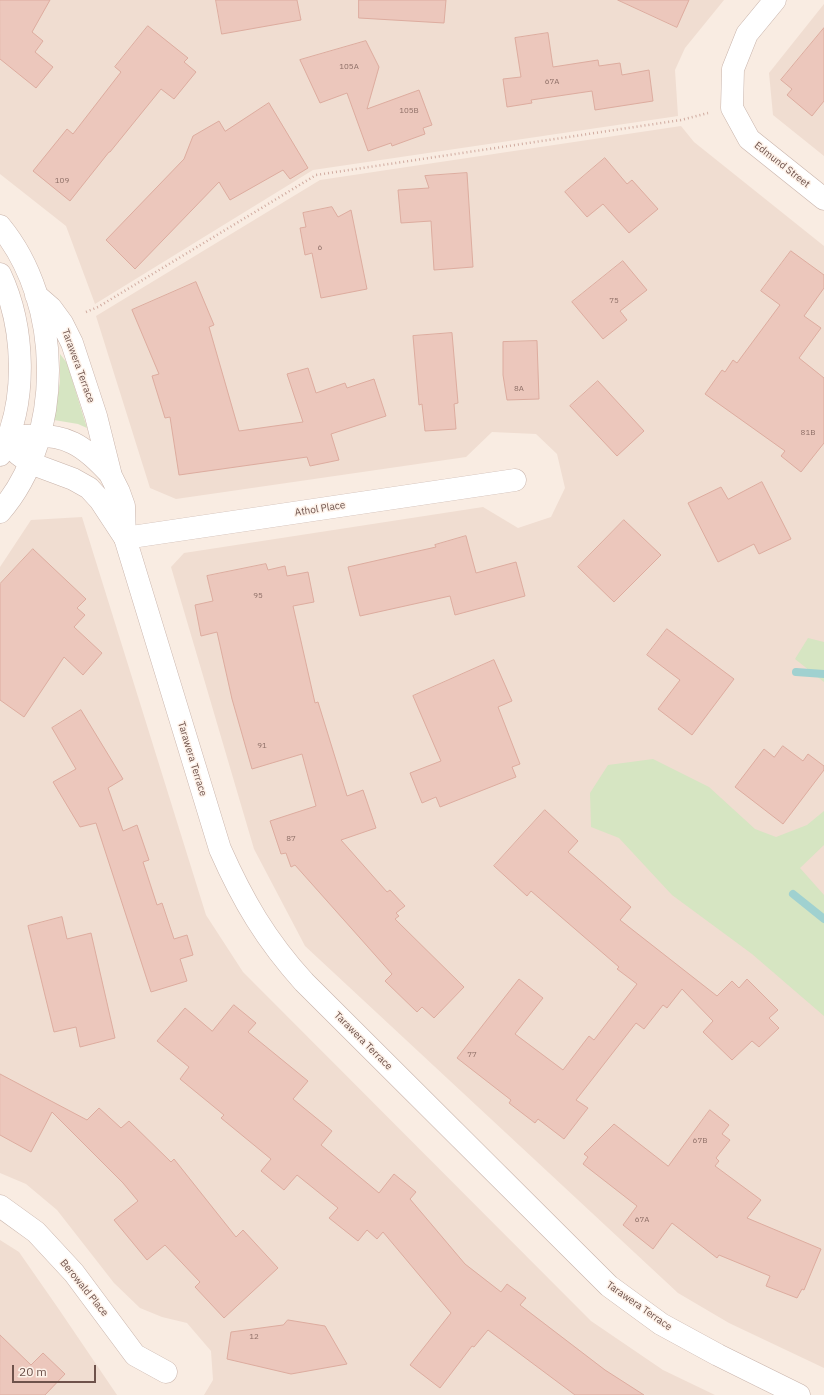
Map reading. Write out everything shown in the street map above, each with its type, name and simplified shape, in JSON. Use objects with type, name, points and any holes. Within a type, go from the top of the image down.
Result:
[{"type":"street","points":[[732,108],[733,68],[747,34],[775,0]]},
{"type":"street","name":"Edmund Street","points":[[732,108],[749,139],[824,199]]},
{"type":"street","name":"Tarawera Terrace","points":[[0,226],[8,235],[26,269],[36,295],[51,308],[62,322],[72,343],[96,416],[111,476],[124,506],[125,538],[220,849],[234,881],[248,906],[282,958],[304,982],[609,1286],[661,1324],[718,1355],[799,1395]]},
{"type":"street","points":[[0,274],[12,309],[18,336],[20,363],[20,388],[16,414],[4,447]]},
{"type":"street","points":[[0,512],[19,485],[30,463],[40,435],[49,381],[48,350],[44,321],[36,295]]},
{"type":"street","name":"Tarawera Terrace","points":[[4,447],[22,436],[40,435],[59,438],[84,449],[98,461],[111,476]]},
{"type":"street","name":"Tarawera Terrace","points":[[4,447],[17,453],[30,463],[72,479],[89,488],[100,500],[125,538]]},
{"type":"street","name":"Athol Place","points":[[125,538],[515,480]]},
{"type":"street","name":"Berowald Place","points":[[0,1206],[36,1232],[74,1273],[135,1355],[166,1372]]},
{"type":"path","points":[[62,322],[98,307],[316,175],[681,120],[732,108]]},
{"type":"shaded area","points":[[0,0],[724,0],[685,48],[675,70],[678,116],[313,170],[95,304],[66,226],[0,174]]},
{"type":"shaded area","points":[[824,4],[824,156],[773,115],[769,73]]},
{"type":"shaded area","points":[[681,126],[694,142],[824,246],[824,1368],[729,1323],[678,1293],[305,946],[254,849],[171,567],[184,553],[483,507],[518,528],[551,517],[565,488],[557,454],[536,434],[492,432],[466,457],[176,499],[150,488],[96,316],[320,180]]},
{"type":"shaded area","points":[[82,517],[206,915],[243,972],[591,1321],[663,1370],[715,1395],[204,1395],[213,1380],[211,1351],[187,1323],[162,1317],[140,1308],[114,1283],[57,1210],[26,1184],[0,1173],[0,567],[31,520]]},
{"type":"shaded area","points":[[0,1240],[19,1252],[117,1395],[0,1395]]},
{"type":"green space","points":[[60,354],[67,363],[87,428],[78,424],[54,420],[60,381]]},
{"type":"green space","points":[[808,638],[824,642],[824,682],[795,659]]},
{"type":"green space","points":[[653,759],[709,787],[755,829],[776,837],[807,825],[824,811],[824,845],[800,868],[824,895],[824,1016],[752,954],[672,895],[619,838],[591,827],[590,793],[608,765]]},
{"type":"building","points":[[0,0],[50,0],[32,32],[43,41],[35,52],[53,67],[36,88],[0,59]]},
{"type":"building","points":[[216,0],[297,0],[301,20],[222,34]]},
{"type":"building","points":[[359,0],[446,0],[444,23],[359,18]]},
{"type":"building","points":[[618,0],[689,0],[677,27]]},
{"type":"building","points":[[148,26],[188,58],[184,62],[196,72],[174,99],[161,89],[70,201],[33,171],[67,129],[73,134],[121,72],[115,67]]},
{"type":"building","points":[[824,28],[824,101],[812,116],[787,95],[792,89],[781,80]]},
{"type":"building","points":[[548,33],[553,67],[598,60],[599,66],[620,63],[622,75],[649,70],[653,101],[595,110],[592,91],[531,100],[532,103],[507,107],[503,79],[521,77],[515,38]]},
{"type":"building","points":[[366,41],[379,67],[367,109],[419,90],[432,125],[423,128],[425,134],[392,146],[391,143],[368,151],[347,93],[320,103],[300,60]]},
{"type":"building","points":[[269,103],[308,168],[290,179],[283,170],[230,200],[219,182],[135,269],[106,240],[184,159],[193,136],[219,121],[225,131]]},
{"type":"building","points":[[605,158],[627,184],[632,180],[658,209],[629,233],[603,204],[587,217],[565,192]]},
{"type":"building","points":[[467,173],[473,267],[434,270],[431,221],[401,223],[398,190],[429,188],[425,176]]},
{"type":"building","points":[[332,207],[338,217],[351,210],[367,289],[321,298],[312,253],[305,255],[300,228],[306,227],[303,213]]},
{"type":"building","points":[[791,251],[824,275],[824,288],[804,316],[821,328],[799,358],[824,378],[824,443],[801,472],[781,456],[785,451],[705,394],[722,370],[725,372],[733,360],[737,363],[780,305],[761,291]]},
{"type":"building","points":[[623,261],[647,290],[620,311],[627,320],[603,339],[572,302]]},
{"type":"building","points":[[196,282],[214,325],[209,327],[239,431],[303,422],[287,374],[308,368],[316,393],[345,383],[347,388],[374,379],[386,416],[331,434],[339,460],[310,466],[307,457],[179,475],[170,417],[165,418],[152,376],[159,374],[132,310]]},
{"type":"building","points":[[452,333],[458,403],[454,404],[456,429],[425,431],[422,404],[419,405],[413,336]]},
{"type":"building","points":[[537,341],[539,399],[507,400],[503,375],[503,342]]},
{"type":"building","points":[[598,381],[644,431],[617,456],[570,406]]},
{"type":"building","points":[[762,482],[791,539],[759,554],[754,544],[718,562],[688,503],[721,487],[728,499]]},
{"type":"building","points":[[624,520],[661,555],[614,602],[578,567]]},
{"type":"building","points":[[466,536],[476,573],[516,562],[525,596],[455,615],[450,596],[360,616],[348,567],[436,547],[435,545]]},
{"type":"building","points":[[33,549],[86,599],[77,608],[85,615],[74,627],[102,653],[83,675],[64,657],[24,717],[0,700],[0,584]]},
{"type":"building","points":[[266,564],[268,570],[285,566],[287,576],[308,572],[314,602],[293,606],[315,703],[318,702],[347,796],[363,790],[376,828],[341,840],[387,892],[390,890],[405,906],[396,913],[399,916],[395,919],[464,987],[434,1018],[422,1007],[417,1012],[385,981],[392,974],[295,865],[291,867],[286,853],[281,854],[270,821],[316,806],[302,754],[252,769],[232,699],[217,632],[201,636],[195,605],[213,601],[207,576]]},
{"type":"building","points":[[667,629],[734,679],[692,735],[658,709],[680,680],[647,655]]},
{"type":"building","points":[[494,660],[512,701],[498,707],[520,764],[512,767],[516,777],[440,807],[436,797],[422,803],[410,773],[441,761],[413,696]]},
{"type":"building","points":[[81,710],[123,779],[108,788],[123,831],[137,825],[149,860],[143,862],[157,905],[162,903],[174,939],[187,935],[193,955],[180,959],[187,981],[151,992],[96,823],[80,827],[53,782],[76,769],[52,728]]},
{"type":"building","points":[[783,746],[803,761],[808,754],[824,766],[824,770],[783,824],[735,787],[764,749],[774,757]]},
{"type":"building","points":[[545,810],[578,841],[568,852],[631,907],[620,920],[717,996],[732,981],[739,988],[747,979],[778,1010],[769,1018],[779,1028],[759,1047],[752,1041],[732,1060],[703,1032],[713,1021],[682,989],[667,1008],[663,1005],[644,1029],[636,1023],[576,1100],[588,1108],[564,1139],[538,1119],[535,1123],[509,1103],[511,1100],[457,1058],[519,979],[543,998],[515,1034],[563,1070],[589,1036],[594,1040],[637,984],[617,969],[619,967],[531,891],[527,896],[494,866]]},
{"type":"building","points":[[62,917],[67,939],[91,933],[115,1038],[80,1047],[76,1027],[54,1032],[28,926]]},
{"type":"building","points":[[234,1005],[256,1023],[248,1032],[308,1081],[293,1099],[332,1131],[321,1145],[379,1193],[394,1174],[416,1192],[410,1199],[465,1264],[501,1292],[507,1284],[526,1298],[520,1305],[605,1370],[644,1395],[575,1395],[488,1330],[474,1347],[472,1346],[440,1388],[410,1365],[451,1313],[383,1232],[377,1239],[367,1230],[358,1241],[329,1218],[338,1208],[297,1175],[284,1190],[261,1171],[271,1159],[221,1118],[224,1115],[180,1079],[189,1067],[157,1041],[185,1008],[212,1031]]},
{"type":"building","points":[[0,1074],[87,1120],[99,1108],[121,1128],[129,1121],[171,1162],[174,1159],[236,1237],[243,1230],[278,1268],[224,1318],[195,1287],[200,1282],[165,1245],[147,1260],[114,1220],[138,1201],[123,1183],[52,1112],[31,1152],[0,1135]]},
{"type":"building","points":[[710,1110],[729,1125],[722,1134],[730,1140],[716,1158],[719,1161],[715,1166],[761,1200],[747,1218],[821,1249],[804,1290],[802,1289],[797,1298],[766,1286],[770,1276],[719,1255],[717,1258],[672,1223],[653,1249],[623,1225],[637,1206],[583,1164],[588,1157],[584,1154],[614,1124],[668,1166]]},
{"type":"building","points":[[288,1320],[325,1326],[347,1364],[291,1374],[227,1359],[231,1332],[283,1325]]},
{"type":"building","points":[[0,1335],[31,1365],[43,1353],[65,1374],[45,1395],[0,1395]]},
{"type":"waterway","points":[[796,672],[824,674]]},
{"type":"waterway","points":[[793,894],[824,919]]}]
